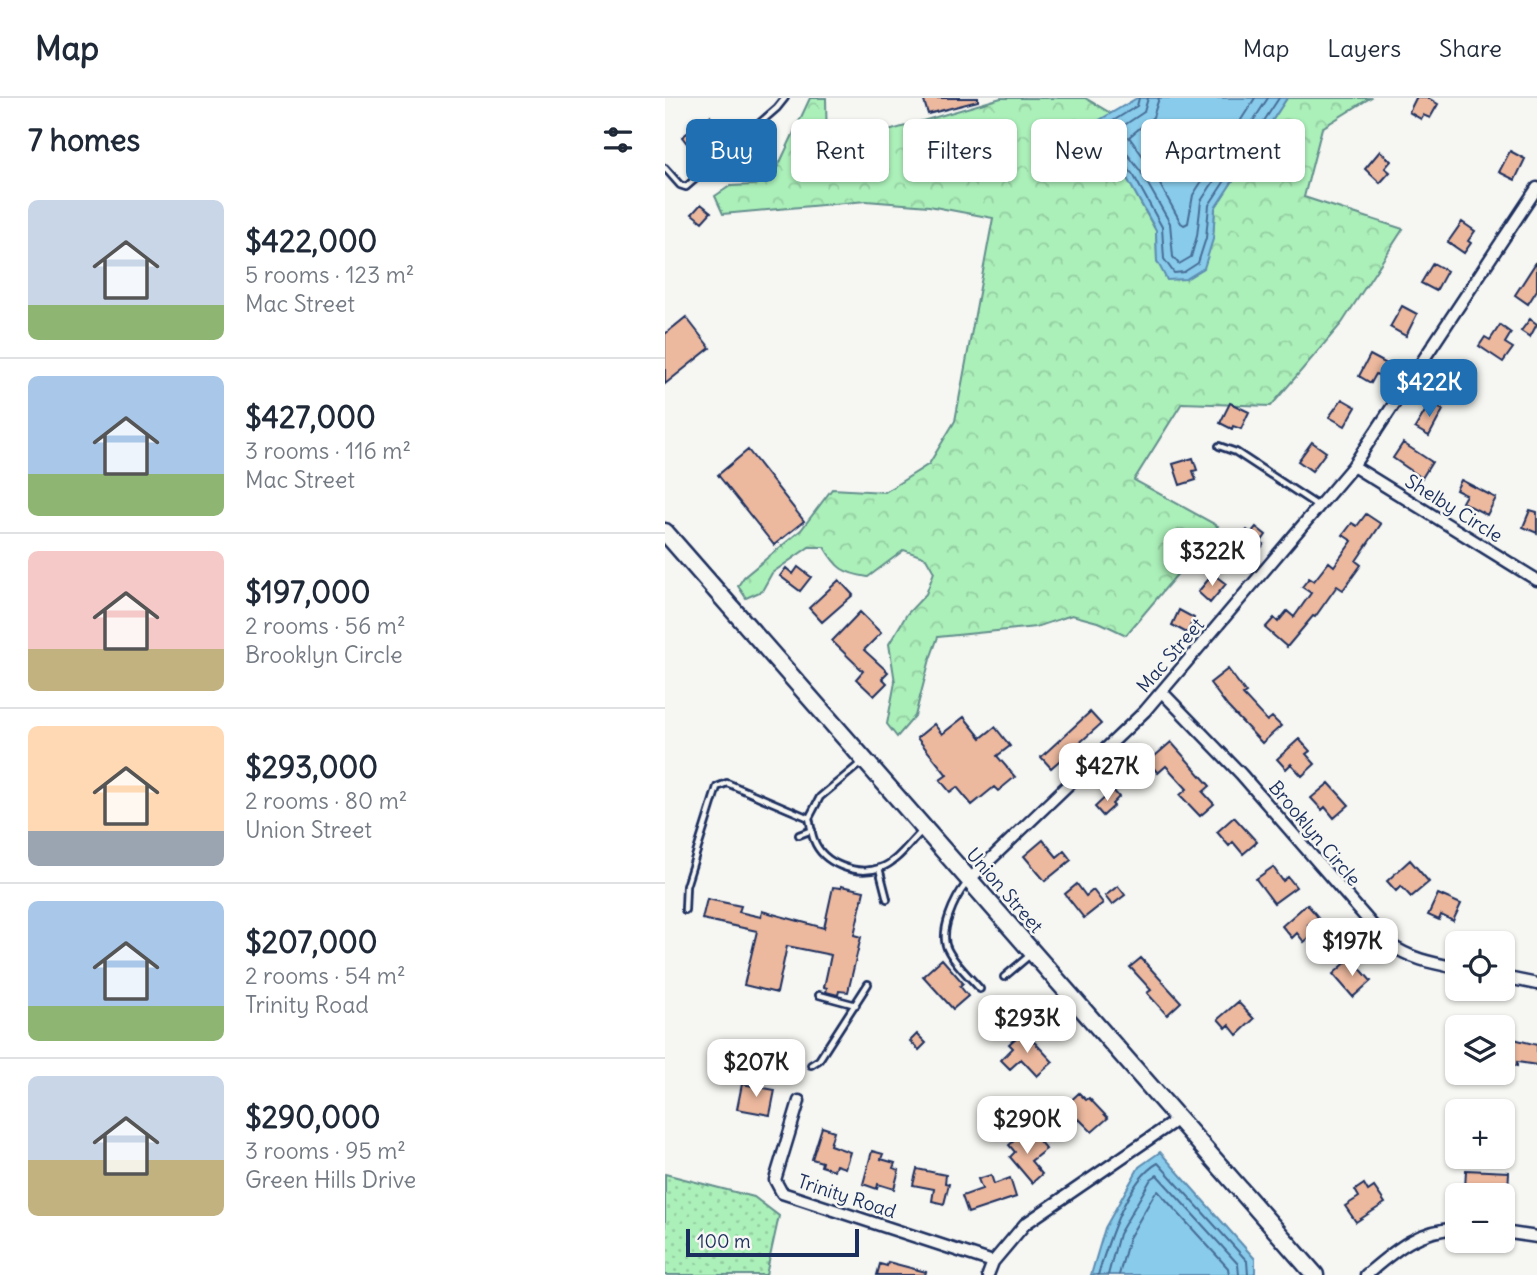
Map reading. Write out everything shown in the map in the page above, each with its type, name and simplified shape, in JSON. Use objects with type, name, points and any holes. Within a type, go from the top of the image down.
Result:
[{"type":"main road","name":"Union Street","points":[[665,532],[1315,1275]]},
{"type":"street","name":"Mac Street","points":[[969,880],[1073,782],[1162,692],[1353,466],[1537,188]]},
{"type":"street","name":"Shelby Circle","points":[[1353,466],[1537,580]]},
{"type":"street","name":"Brooklyn Circle","points":[[1162,692],[1241,774],[1388,943],[1419,960],[1445,965]]},
{"type":"street","points":[[1515,979],[1537,984]]},
{"type":"street","name":"Trinity Road","points":[[799,1101],[775,1180],[782,1194],[993,1262]]},
{"type":"street","points":[[988,1275],[993,1262],[1025,1224],[1178,1119]]},
{"type":"street","points":[[1366,1275],[1399,1246],[1419,1236],[1445,1230]]},
{"type":"street","points":[[1515,1234],[1537,1237]]},
{"type":"lane","points":[[665,167],[680,185],[686,187],[785,98]]},
{"type":"lane","points":[[1219,446],[1235,452],[1318,507]]},
{"type":"lane","points":[[864,760],[820,797],[809,818],[815,842],[829,858],[843,868],[880,869],[924,829]]},
{"type":"lane","points":[[685,910],[686,887],[717,787],[727,783],[809,818]]},
{"type":"lane","points":[[799,835],[811,830]]},
{"type":"lane","points":[[880,869],[887,899]]},
{"type":"lane","points":[[969,880],[956,897],[947,925],[947,949],[981,989]]},
{"type":"lane","points":[[1003,977],[1033,953]]},
{"type":"lane","points":[[811,1065],[819,1060],[868,984]]},
{"type":"lane","points":[[819,995],[856,1005]]},
{"type":"green space","points":[[810,98],[826,98],[826,119],[800,119]]},
{"type":"green space","points":[[1001,98],[1085,98],[1112,114],[1103,119],[1031,119],[1031,182],[1127,182],[1127,179],[1156,231],[1157,261],[1213,239],[1215,208],[1232,182],[1305,182],[1305,119],[1273,119],[1287,98],[1370,98],[1322,128],[1304,197],[1403,229],[1342,323],[1271,406],[1182,403],[1134,480],[1218,526],[1126,635],[1101,623],[1072,615],[1036,627],[938,637],[915,716],[897,737],[887,724],[895,682],[889,644],[907,614],[926,594],[934,572],[926,558],[904,550],[868,577],[841,569],[824,547],[809,547],[772,573],[762,591],[746,598],[738,586],[744,577],[801,530],[832,489],[885,492],[929,464],[955,421],[993,218],[929,206],[866,201],[723,214],[715,196],[730,186],[777,182],[777,169],[791,139],[791,182],[889,182],[889,131],[903,127],[903,182],[1017,182],[1017,119],[929,119]]},
{"type":"green space","points":[[665,1174],[754,1197],[779,1216],[766,1275],[665,1275]]},
{"type":"water","points":[[1137,98],[1287,98],[1273,119],[1141,119],[1141,182],[1232,182],[1215,208],[1213,239],[1204,268],[1186,279],[1167,280],[1157,261],[1156,230],[1127,179],[1127,119],[1101,119]]},
{"type":"water","points":[[1160,1152],[1255,1259],[1255,1273],[1091,1275],[1105,1228],[1139,1167]]},
{"type":"building","points":[[923,98],[978,98],[978,101],[928,114]]},
{"type":"building","points":[[1416,98],[1428,98],[1438,104],[1430,118],[1423,115],[1421,119],[1409,112]]},
{"type":"building","points":[[1380,151],[1391,161],[1385,168],[1390,172],[1380,183],[1365,169]]},
{"type":"building","points":[[1510,151],[1525,159],[1515,180],[1499,172]]},
{"type":"building","points":[[701,204],[711,212],[702,222],[692,214]]},
{"type":"building","points":[[1462,222],[1475,231],[1464,253],[1448,242]]},
{"type":"building","points":[[1537,261],[1537,290],[1528,304],[1515,295]]},
{"type":"building","points":[[1433,263],[1447,271],[1436,291],[1421,283]]},
{"type":"building","points":[[1402,306],[1417,314],[1406,336],[1390,327]]},
{"type":"building","points":[[686,317],[710,348],[665,384],[665,334]]},
{"type":"building","points":[[1530,319],[1537,324],[1530,337],[1521,331]]},
{"type":"building","points":[[1500,325],[1511,333],[1505,343],[1513,348],[1503,362],[1479,346],[1485,337],[1490,340]]},
{"type":"building","points":[[1370,355],[1387,364],[1380,376],[1376,374],[1371,383],[1359,376]]},
{"type":"building","points":[[1342,399],[1356,407],[1345,426],[1329,417]]},
{"type":"building","points":[[1230,403],[1249,412],[1241,429],[1233,426],[1232,429],[1220,423]]},
{"type":"building","points":[[1430,403],[1443,410],[1429,436],[1415,428]]},
{"type":"building","points":[[1312,442],[1326,452],[1312,471],[1298,461]]},
{"type":"building","points":[[1403,443],[1432,462],[1422,478],[1393,458]]},
{"type":"building","points":[[748,450],[804,521],[774,545],[718,475]]},
{"type":"building","points":[[1193,458],[1197,470],[1193,471],[1196,480],[1180,485],[1173,464]]},
{"type":"building","points":[[1461,480],[1496,498],[1487,515],[1462,502],[1466,495],[1456,490]]},
{"type":"building","points":[[1530,510],[1537,512],[1537,533],[1523,527]]},
{"type":"building","points":[[1366,514],[1381,524],[1356,561],[1361,565],[1343,590],[1337,586],[1315,617],[1313,616],[1287,647],[1265,628],[1274,618],[1278,622],[1287,611],[1294,617],[1311,593],[1302,587],[1309,578],[1314,581],[1329,562],[1334,566],[1352,541],[1343,535],[1352,523],[1357,526]]},
{"type":"building","points":[[1256,527],[1266,535],[1261,542],[1264,544],[1254,557],[1236,543],[1247,530],[1251,533]]},
{"type":"building","points":[[798,567],[811,577],[800,591],[780,576],[786,568],[793,574]]},
{"type":"building","points":[[1213,574],[1226,584],[1210,603],[1198,592]]},
{"type":"building","points":[[839,580],[853,595],[822,622],[809,608]]},
{"type":"building","points":[[1179,610],[1194,618],[1187,633],[1172,625]]},
{"type":"building","points":[[860,612],[881,633],[864,650],[888,672],[882,678],[887,683],[874,696],[856,679],[863,671],[832,641]]},
{"type":"building","points":[[1228,669],[1246,693],[1243,695],[1267,721],[1272,717],[1281,726],[1262,743],[1228,707],[1210,683]]},
{"type":"building","points":[[1090,712],[1101,724],[1051,768],[1041,757]]},
{"type":"building","points":[[964,717],[981,738],[995,727],[1010,746],[997,756],[1015,777],[998,791],[994,787],[972,805],[957,787],[950,792],[940,780],[947,775],[917,738],[934,724],[942,734]]},
{"type":"building","points":[[1299,739],[1310,751],[1306,754],[1315,764],[1302,776],[1291,764],[1286,769],[1277,759]]},
{"type":"building","points":[[1171,742],[1210,786],[1203,792],[1214,804],[1200,816],[1180,795],[1187,789],[1166,766],[1158,773],[1148,762]]},
{"type":"building","points":[[1329,783],[1349,805],[1334,818],[1325,807],[1322,810],[1311,798]]},
{"type":"building","points":[[1113,790],[1119,797],[1103,816],[1095,807]]},
{"type":"building","points":[[1234,817],[1257,842],[1243,854],[1233,842],[1229,846],[1217,832]]},
{"type":"building","points":[[1043,840],[1057,857],[1064,851],[1071,860],[1045,881],[1024,856]]},
{"type":"building","points":[[1410,860],[1429,882],[1411,897],[1401,886],[1396,891],[1387,881]]},
{"type":"building","points":[[1273,867],[1283,881],[1288,877],[1296,887],[1274,903],[1256,879]]},
{"type":"building","points":[[1077,884],[1086,896],[1093,890],[1103,903],[1084,918],[1065,894]]},
{"type":"building","points":[[1118,886],[1125,895],[1112,905],[1105,896]]},
{"type":"building","points":[[833,887],[864,891],[854,935],[861,937],[848,992],[839,991],[838,995],[826,992],[827,988],[824,987],[831,955],[787,946],[777,993],[744,985],[757,931],[702,919],[707,899],[741,906],[739,912],[761,917],[762,911],[824,928]]},
{"type":"building","points":[[1438,894],[1461,904],[1453,921],[1441,915],[1439,920],[1428,915]]},
{"type":"building","points":[[1307,904],[1318,917],[1308,925],[1315,933],[1304,942],[1297,933],[1292,938],[1282,926]]},
{"type":"building","points":[[1141,958],[1181,1002],[1167,1015],[1147,993],[1151,990],[1130,967]]},
{"type":"building","points":[[1351,958],[1371,981],[1353,997],[1333,974]]},
{"type":"building","points":[[942,959],[963,983],[960,986],[968,996],[953,1009],[923,976]]},
{"type":"building","points":[[1238,1002],[1254,1019],[1237,1035],[1229,1025],[1226,1028],[1218,1019]]},
{"type":"building","points":[[1024,1031],[1053,1062],[1037,1076],[1021,1059],[1010,1069],[1001,1060],[1013,1048],[1009,1044]]},
{"type":"building","points":[[917,1034],[926,1043],[919,1050],[910,1041]]},
{"type":"building","points":[[1515,1039],[1537,1045],[1537,1065],[1517,1062],[1517,1066]]},
{"type":"building","points":[[742,1084],[775,1090],[770,1115],[737,1109]]},
{"type":"building","points":[[1079,1093],[1086,1100],[1089,1098],[1108,1118],[1092,1132],[1079,1119],[1068,1130],[1058,1119],[1070,1108],[1067,1104]]},
{"type":"building","points":[[822,1127],[834,1131],[830,1145],[850,1152],[845,1168],[836,1165],[834,1170],[821,1166],[822,1162],[812,1159]]},
{"type":"building","points":[[1021,1135],[1027,1141],[1034,1135],[1046,1149],[1031,1161],[1042,1174],[1032,1183],[1010,1157],[1015,1152],[1009,1145]]},
{"type":"building","points":[[872,1151],[883,1154],[881,1159],[895,1163],[893,1168],[899,1170],[894,1189],[878,1184],[877,1189],[863,1184]]},
{"type":"building","points":[[917,1169],[946,1175],[945,1183],[949,1184],[944,1204],[932,1201],[934,1189],[913,1185]]},
{"type":"building","points":[[1466,1170],[1509,1172],[1508,1183],[1465,1183]]},
{"type":"building","points":[[991,1175],[994,1184],[1010,1178],[1016,1197],[968,1213],[962,1196],[982,1189],[978,1179]]},
{"type":"building","points":[[1364,1184],[1368,1191],[1374,1187],[1385,1203],[1356,1222],[1345,1206],[1359,1197],[1355,1190]]},
{"type":"building","points":[[888,1262],[926,1272],[925,1275],[877,1275],[880,1264],[887,1266]]}]
